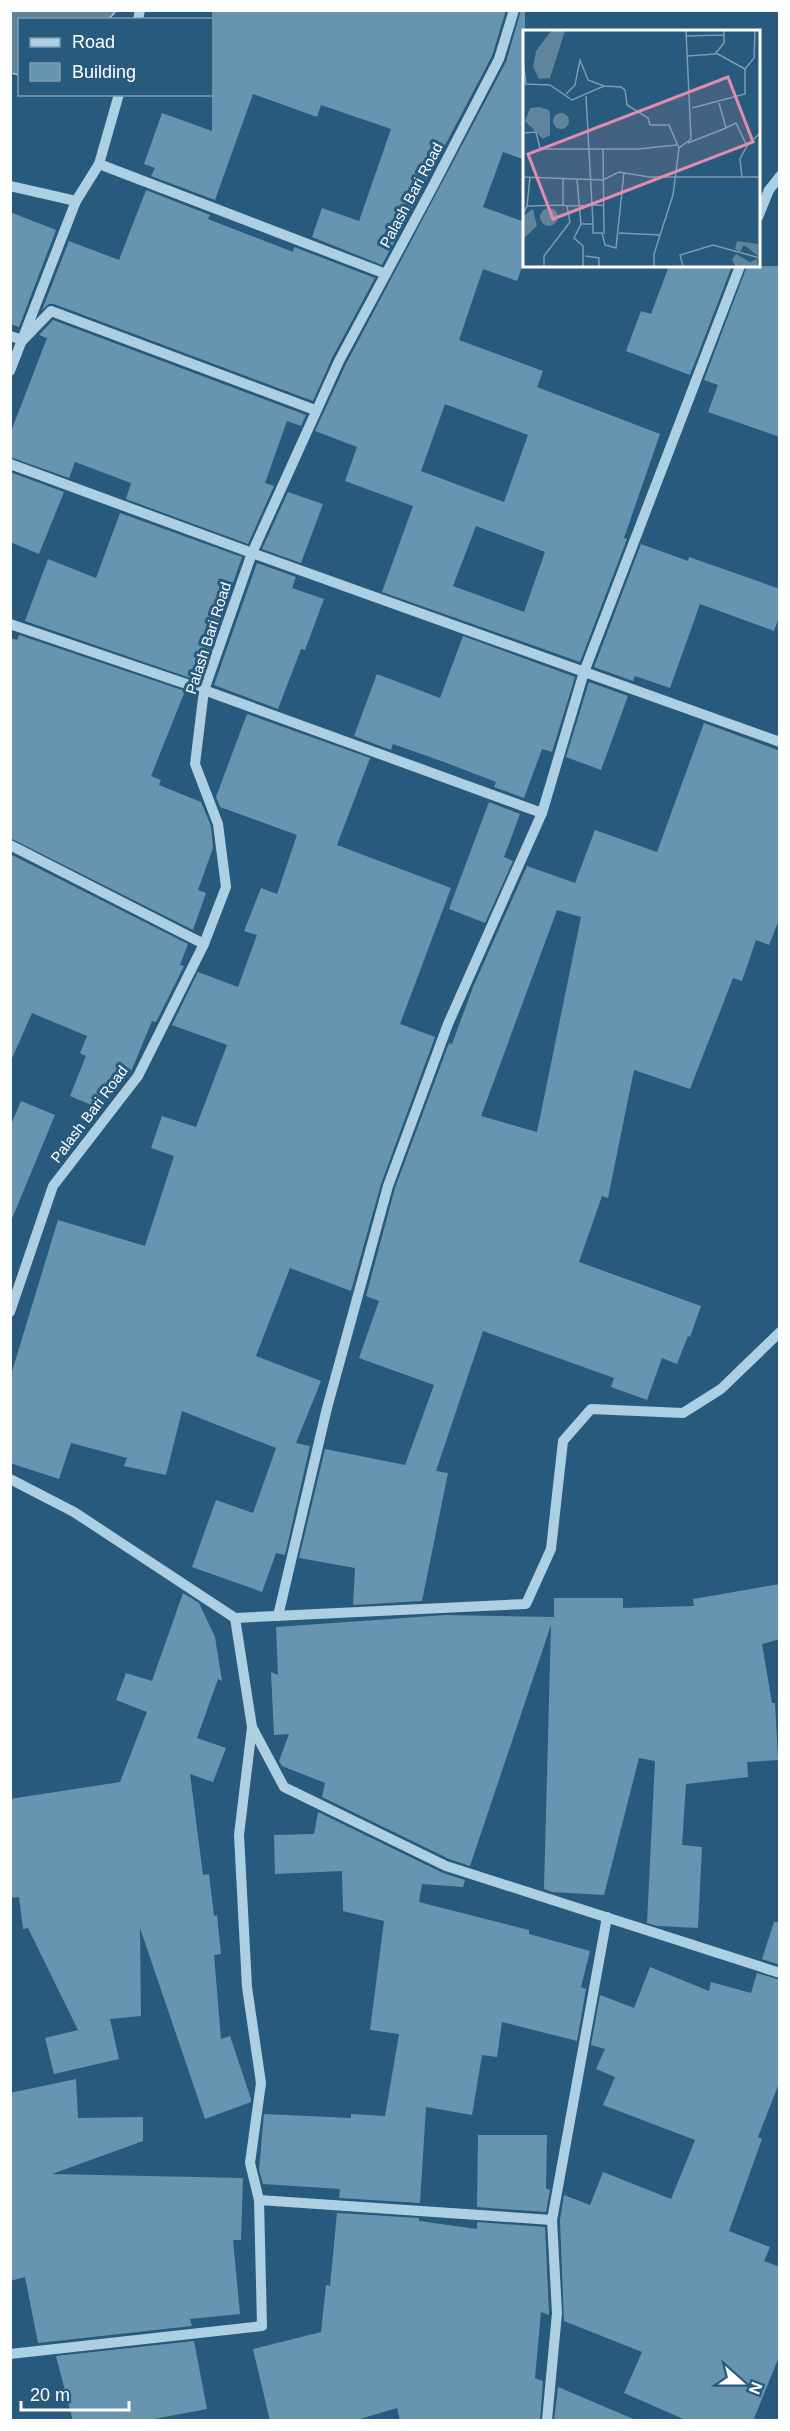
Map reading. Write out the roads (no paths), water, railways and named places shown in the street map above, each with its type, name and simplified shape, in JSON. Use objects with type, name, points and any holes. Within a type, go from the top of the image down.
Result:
[{"type":"street","name":"Palash Bari Road","points":[[10,1312],[53,1186],[138,1076],[204,944],[226,886],[218,824],[195,764],[204,690],[252,553],[339,361],[500,59],[514,10]]},
{"type":"street","points":[[10,371],[76,201],[99,164],[117,96]]},
{"type":"street","points":[[99,164],[386,274]]},
{"type":"street","points":[[760,214],[769,190],[780,176]]},
{"type":"street","points":[[10,186],[76,201]]},
{"type":"street","points":[[278,1616],[327,1408],[388,1186],[448,1024],[542,813],[584,672],[740,267]]},
{"type":"street","points":[[23,340],[51,311],[315,410]]},
{"type":"street","points":[[10,336],[23,340]]},
{"type":"street","points":[[10,464],[780,742]]},
{"type":"street","points":[[10,624],[204,690],[542,813]]},
{"type":"street","points":[[10,845],[204,944]]},
{"type":"street","points":[[10,1479],[74,1512],[236,1618],[526,1604],[551,1550],[563,1441],[591,1409],[683,1413],[721,1389],[780,1332]]},
{"type":"street","points":[[10,2354],[262,2326],[259,2200],[250,2163],[261,2082],[247,1987],[239,1835],[252,1727],[236,1618]]},
{"type":"street","points":[[252,1727],[284,1787],[446,1866],[780,1973]]},
{"type":"street","points":[[547,2421],[557,2313],[552,2220],[607,1917]]},
{"type":"street","points":[[259,2200],[552,2220]]},
{"type":"water","points":[[11,10],[116,10],[110,18],[18,18],[18,75],[11,73]]}]
